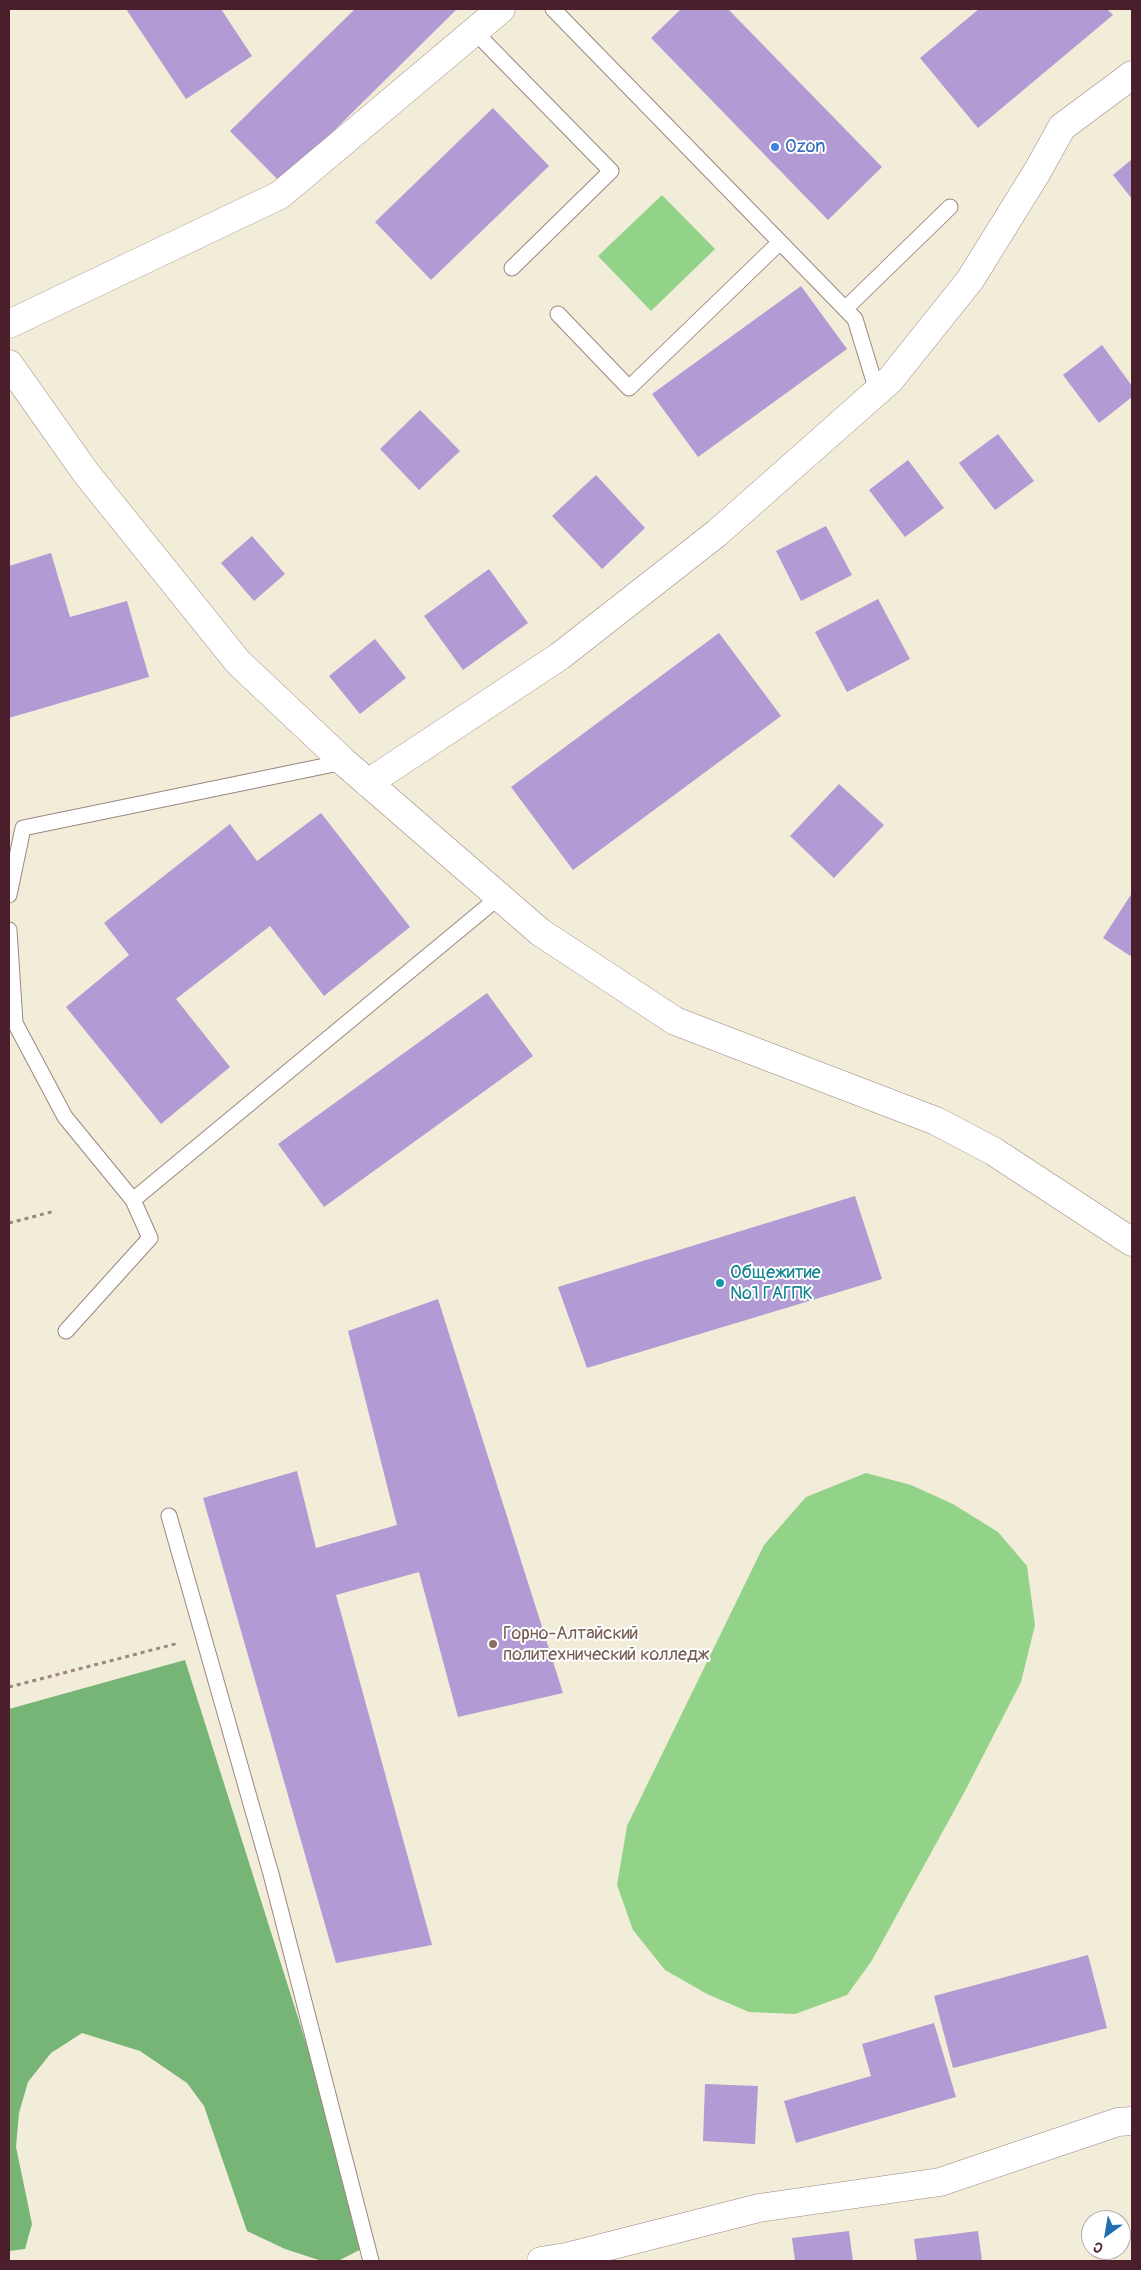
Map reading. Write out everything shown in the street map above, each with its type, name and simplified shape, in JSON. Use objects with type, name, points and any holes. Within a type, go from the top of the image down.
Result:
[{"type":"street","points":[[9,324],[280,195],[501,9]]},
{"type":"street","points":[[368,783],[560,656],[717,533],[890,380],[970,280],[1037,172],[1062,127],[1132,75]]},
{"type":"street","points":[[9,364],[86,473],[238,662],[344,762],[540,932],[676,1020],[936,1121],[992,1151],[1132,1242]]},
{"type":"street","points":[[541,2261],[566,2258],[759,2208],[940,2182],[1118,2122],[1132,2121]]},
{"type":"lane","points":[[553,9],[855,319],[877,391]]},
{"type":"lane","points":[[475,32],[611,171],[512,268]]},
{"type":"lane","points":[[845,309],[950,207]]},
{"type":"lane","points":[[558,314],[630,388],[780,242]]},
{"type":"lane","points":[[9,895],[23,828],[344,762]]},
{"type":"lane","points":[[133,1200],[499,897]]},
{"type":"lane","points":[[9,930],[15,1023],[65,1117],[133,1200],[150,1238],[66,1331]]},
{"type":"lane","points":[[169,1516],[271,1874],[371,2261]]},
{"type":"path","points":[[9,1223],[55,1211]]},
{"type":"path","points":[[9,1687],[203,1637]]},
{"type":"green space","points":[[662,195],[715,249],[651,311],[598,256]]},
{"type":"green space","points":[[866,1473],[911,1485],[953,1504],[998,1532],[1027,1566],[1035,1625],[1021,1682],[965,1791],[871,1962],[847,1995],[795,2014],[749,2012],[707,1994],[665,1970],[633,1930],[617,1885],[627,1826],[764,1545],[806,1497]]},
{"type":"green space","points":[[185,1660],[306,2043],[373,2243],[338,2261],[322,2261],[285,2249],[247,2231],[204,2106],[187,2083],[140,2051],[82,2033],[51,2053],[28,2082],[19,2113],[16,2147],[32,2224],[25,2249],[9,2251],[9,1709]]},
{"type":"building","points":[[126,9],[221,9],[252,56],[186,99]]},
{"type":"building","points":[[355,9],[457,9],[281,183],[230,131]]},
{"type":"building","points":[[681,9],[728,9],[882,167],[828,220],[651,38]]},
{"type":"building","points":[[979,9],[1107,9],[1113,15],[978,128],[920,58]]},
{"type":"building","points":[[493,108],[549,166],[431,280],[375,222]]},
{"type":"building","points":[[1132,159],[1132,199],[1113,175]]},
{"type":"building","points":[[801,286],[847,349],[698,457],[652,394]]},
{"type":"building","points":[[1102,345],[1132,386],[1132,397],[1099,423],[1063,375]]},
{"type":"building","points":[[420,410],[460,451],[419,490],[380,449]]},
{"type":"building","points":[[998,434],[1034,481],[995,510],[959,463]]},
{"type":"building","points":[[908,460],[944,508],[905,537],[869,490]]},
{"type":"building","points":[[596,475],[645,528],[602,569],[552,516]]},
{"type":"building","points":[[826,526],[852,575],[801,601],[776,551]]},
{"type":"building","points":[[252,536],[285,574],[254,601],[221,563]]},
{"type":"building","points":[[51,553],[70,617],[127,601],[149,677],[9,718],[9,566]]},
{"type":"building","points":[[489,569],[528,623],[463,670],[424,616]]},
{"type":"building","points":[[878,599],[910,659],[847,692],[815,632]]},
{"type":"building","points":[[719,633],[781,716],[573,870],[511,787]]},
{"type":"building","points":[[375,639],[406,678],[360,714],[329,676]]},
{"type":"building","points":[[839,784],[884,825],[834,878],[790,836]]},
{"type":"building","points":[[321,813],[410,927],[324,996],[270,926],[176,999],[230,1067],[161,1124],[66,1007],[129,955],[104,923],[230,824],[257,861]]},
{"type":"building","points":[[1132,893],[1132,957],[1103,938]]},
{"type":"building","points":[[487,993],[533,1056],[324,1207],[278,1144]]},
{"type":"building","name":"Общежитие №1 ГАГПК","points":[[855,1196],[882,1279],[587,1368],[558,1287]]},
{"type":"building","name":"Горно-Алтайский политехнический колледж","points":[[438,1299],[563,1693],[458,1717],[419,1572],[336,1595],[432,1945],[336,1963],[203,1498],[297,1471],[316,1548],[397,1525],[348,1331]]},
{"type":"building","points":[[1088,1955],[1107,2028],[953,2068],[934,1996]]},
{"type":"building","points":[[934,2023],[956,2097],[796,2143],[784,2101],[871,2076],[862,2044]]},
{"type":"building","points":[[705,2084],[758,2086],[755,2144],[703,2141]]},
{"type":"building","points":[[849,2231],[853,2261],[795,2261],[792,2238]]},
{"type":"building","points":[[978,2231],[982,2261],[917,2261],[914,2239]]},
{"type":"place","name":"Ozon","points":[[775,147]]},
{"type":"place","name":"Общежитие №1 ГАГПК","points":[[720,1283]]},
{"type":"place","name":"Горно-Алтайский политехнический колледж","points":[[493,1644]]}]
